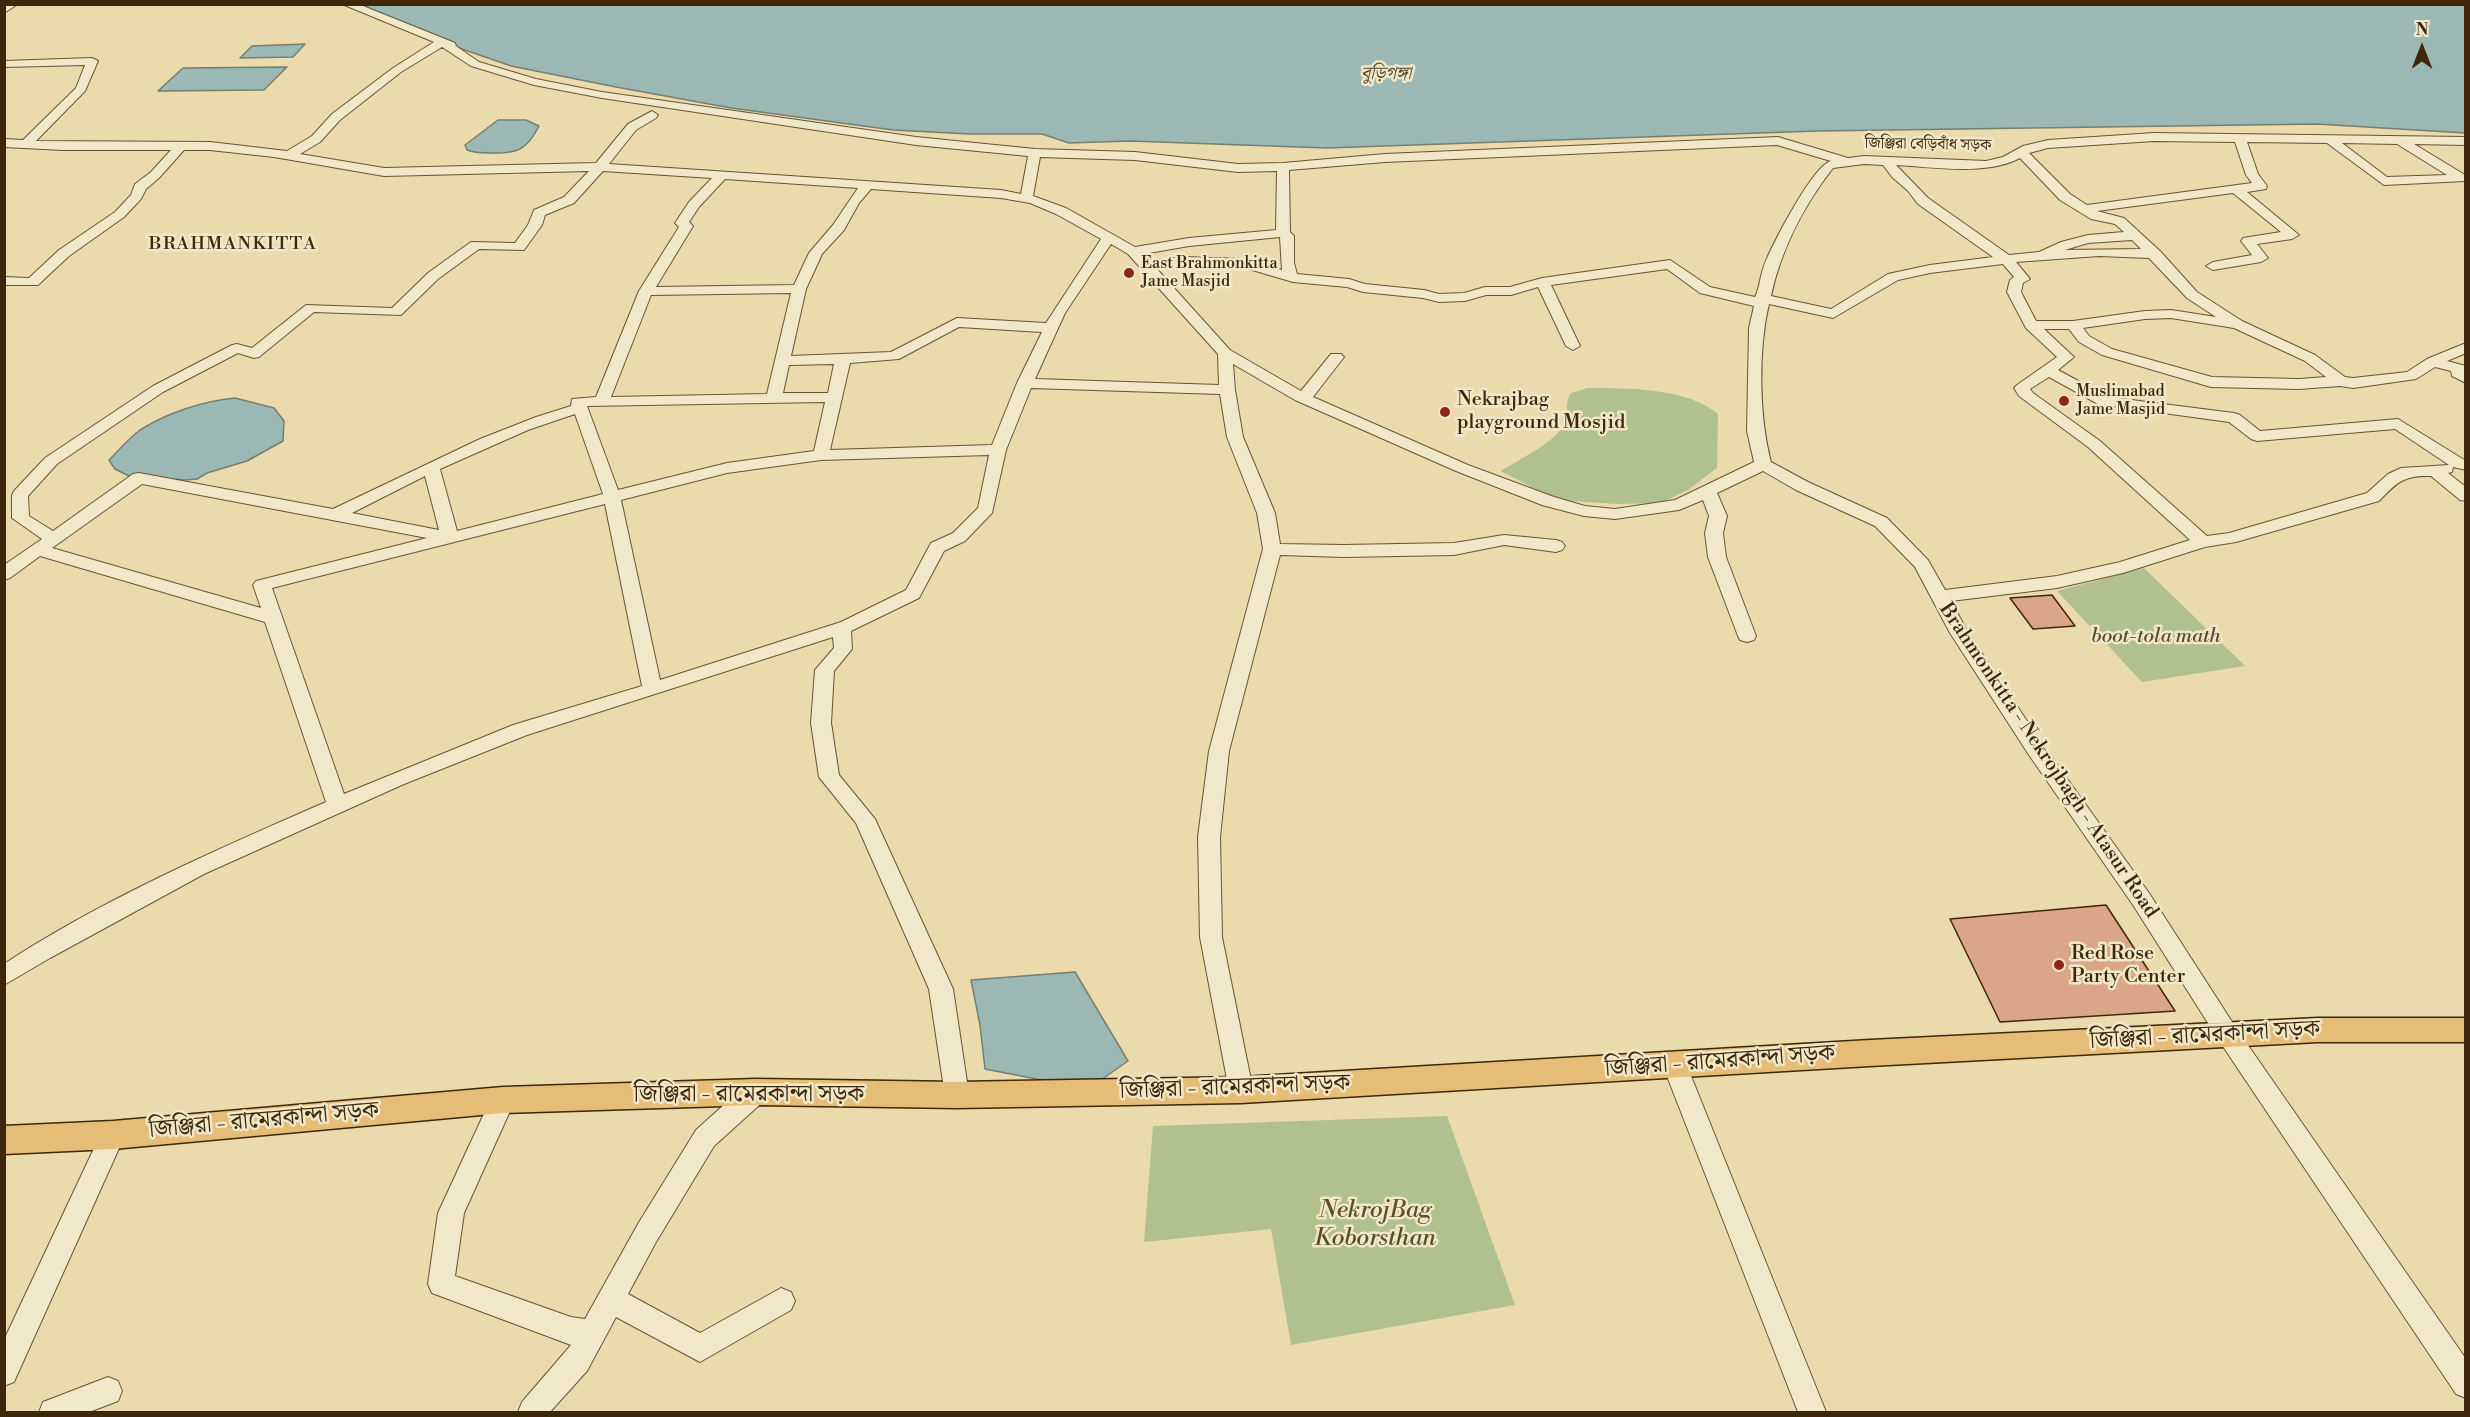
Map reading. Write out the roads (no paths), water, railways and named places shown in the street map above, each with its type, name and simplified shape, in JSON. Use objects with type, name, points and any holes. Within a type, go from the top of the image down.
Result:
[{"type":"main road","name":"জিঞ্জিরা - রামেরকান্দা সড়ক","points":[[4,1140],[113,1135],[503,1100],[756,1092],[957,1095],[1241,1090],[1870,1053],[2318,1030],[2466,1030]]},
{"type":"street","points":[[4,10],[13,4]]},
{"type":"street","points":[[347,4],[457,47]]},
{"type":"street","points":[[288,156],[316,139],[336,117],[397,70],[442,42],[475,64],[534,82],[602,95],[906,140],[1035,153],[1135,156],[1238,168],[1283,167],[1385,158],[1778,141],[1844,161]]},
{"type":"street","points":[[4,64],[92,61],[81,89],[26,144]]},
{"type":"street","points":[[54,539],[21,518],[20,495],[51,460],[158,389],[237,348],[254,354],[311,308],[396,312],[432,276],[476,245],[519,247],[535,225],[539,213],[569,200],[600,167],[605,157],[627,133],[652,115]]},
{"type":"street","name":"জিঞ্জিরা বেড়িবাঁধ সড়ক","points":[[1755,467],[1754,371],[1756,328],[1762,301],[1771,265],[1810,189],[1829,165],[1844,161],[1887,161],[1986,165],[2027,149],[2048,144],[2121,138],[2466,141]]},
{"type":"street","points":[[2083,209],[2261,185],[2252,175],[2240,138]]},
{"type":"street","points":[[2399,140],[2463,180]]},
{"type":"street","points":[[2332,141],[2384,181],[2463,180]]},
{"type":"street","points":[[4,143],[63,146],[182,145],[288,156],[396,173],[600,167],[1001,194],[1026,199],[1061,211],[1133,251],[1225,353],[1304,399],[1462,468],[1548,501],[1584,511],[1615,514],[1679,505],[1755,467]]},
{"type":"street","points":[[4,281],[33,282],[62,254],[126,209],[139,194],[140,187],[182,145]]},
{"type":"street","points":[[1026,199],[1035,153]]},
{"type":"street","points":[[2020,153],[2030,159],[2065,196],[2083,209],[2100,218],[2119,222],[2136,236],[2192,296],[2236,324],[2310,358],[2340,381]]},
{"type":"street","points":[[1887,161],[1896,174],[1913,188],[1923,201],[2006,259],[2023,279],[2018,280],[2014,291],[2031,324],[2066,357],[2022,388],[2027,396],[2094,444],[2203,542]]},
{"type":"street","points":[[1283,167],[1283,233],[1287,237],[1287,269],[1293,278]]},
{"type":"street","points":[[602,401],[646,291],[686,226],[682,223],[694,204],[721,176]]},
{"type":"street","points":[[774,398],[798,289],[816,253],[839,226],[853,202],[868,184]]},
{"type":"street","points":[[2213,266],[2261,258],[2247,241],[2292,234],[2236,189]]},
{"type":"street","points":[[1133,251],[1188,242],[1283,233]]},
{"type":"street","points":[[2043,255],[2061,244],[2089,237],[2136,236]]},
{"type":"street","points":[[4,976],[42,951],[196,868],[520,729],[841,628],[914,594],[937,547],[959,537],[986,509],[998,450],[1025,383],[1058,313],[1109,237]]},
{"type":"street","points":[[1147,265],[1183,261],[1243,263],[1293,278],[1349,283],[1363,288],[1424,294],[1439,298],[1465,297],[1485,291],[1511,291],[1542,282],[1670,264],[1705,290],[1833,314],[1893,277],[1930,269],[2043,255],[2127,251],[2155,254]]},
{"type":"street","points":[[1542,282],[1573,346]]},
{"type":"street","points":[[646,291],[798,289]]},
{"type":"street","points":[[2031,324],[2073,325],[2145,315],[2170,314],[2193,320],[2236,324]]},
{"type":"street","points":[[782,361],[894,356],[957,322],[1050,328]]},
{"type":"street","points":[[2073,325],[2085,339],[2107,352],[2211,382],[2299,384],[2340,381],[2353,383],[2411,376],[2432,362],[2466,347]]},
{"type":"street","points":[[1225,353],[1227,390],[1235,437],[1266,513],[1272,549],[1219,751],[1209,837],[1211,938],[1241,1090]]},
{"type":"street","points":[[1304,399],[1336,357]]},
{"type":"street","points":[[821,455],[843,359]]},
{"type":"street","points":[[2432,362],[2461,369],[2457,373],[2466,379]]},
{"type":"street","points":[[2048,371],[2104,401],[2234,418],[2257,436],[2398,424],[2464,466]]},
{"type":"street","points":[[1025,383],[1227,390]]},
{"type":"street","points":[[652,689],[612,496],[578,402],[836,397]]},
{"type":"street","points":[[335,515],[514,429],[542,418],[580,408]]},
{"type":"street","points":[[338,806],[262,585],[727,468],[821,455],[998,450]]},
{"type":"street","points":[[1938,597],[2057,582],[2123,567],[2203,542],[2230,538],[2373,497],[2390,479],[2408,469],[2435,471],[2464,466]]},
{"type":"street","points":[[431,467],[450,537]]},
{"type":"street","name":"Brahmonkitta - Nekrojbagh - Atasur Road","points":[[1755,467],[1881,522],[1922,564],[1938,597],[1991,682],[2141,899],[2228,1035],[2466,1384]]},
{"type":"street","points":[[2435,471],[2466,496]]},
{"type":"street","points":[[4,574],[139,478],[450,537]]},
{"type":"street","points":[[1708,490],[1718,516],[1714,533],[1717,557],[1747,636]]},
{"type":"street","points":[[1272,549],[1344,551],[1454,549],[1504,540],[1556,546]]},
{"type":"street","points":[[38,550],[274,618]]},
{"type":"street","points":[[841,628],[843,649],[825,670],[821,723],[829,777],[865,819],[941,989],[957,1095]]},
{"type":"street","points":[[1675,1066],[1812,1413]]},
{"type":"street","points":[[532,1413],[577,1361],[610,1299],[705,1138],[756,1092]]},
{"type":"street","points":[[503,1100],[451,1213],[441,1284],[571,1331],[592,1334]]},
{"type":"street","points":[[4,1372],[113,1135]]},
{"type":"street","points":[[610,1299],[700,1348],[781,1301]]},
{"type":"street","points":[[53,1413],[108,1391]]},
{"type":"water","name":"বুড়িগঙ্গা","points":[[354,5],[2465,5],[2465,133],[2317,124],[1817,131],[1327,148],[1130,141],[1069,143],[1042,134],[970,134],[893,130],[731,108],[616,87],[511,66],[442,42]]},
{"type":"water","points":[[305,44],[293,57],[240,58],[252,46]]},
{"type":"water","points":[[287,67],[264,90],[158,91],[183,68]]},
{"type":"water","points":[[498,120],[526,120],[539,126],[525,145],[514,151],[484,153],[467,150],[465,145]]},
{"type":"water","points":[[235,398],[274,408],[284,421],[283,441],[247,461],[207,473],[197,479],[129,476],[115,469],[109,460],[136,433],[162,418],[198,405]]},
{"type":"water","points":[[1075,972],[1128,1061],[1088,1089],[985,1069],[980,1025],[971,980]]},
{"type":"place","name":"East Brahmonkitta Jame Masjid","points":[[1129,273]]},
{"type":"place","name":"Muslimabad Jame Masjid","points":[[2064,401]]},
{"type":"place","name":"Nekrajbag playground Mosjid","points":[[1445,412]]},
{"type":"place","name":"Red Rose Party Center","points":[[2059,965]]},
{"type":"district","name":"BRAHMANKITTA","points":[[233,245]]},
{"type":"park label","name":"boot-tola math","points":[[2156,637]]},
{"type":"park label","name":"NekrojBag Koborsthan","points":[[1375,1225]]}]
